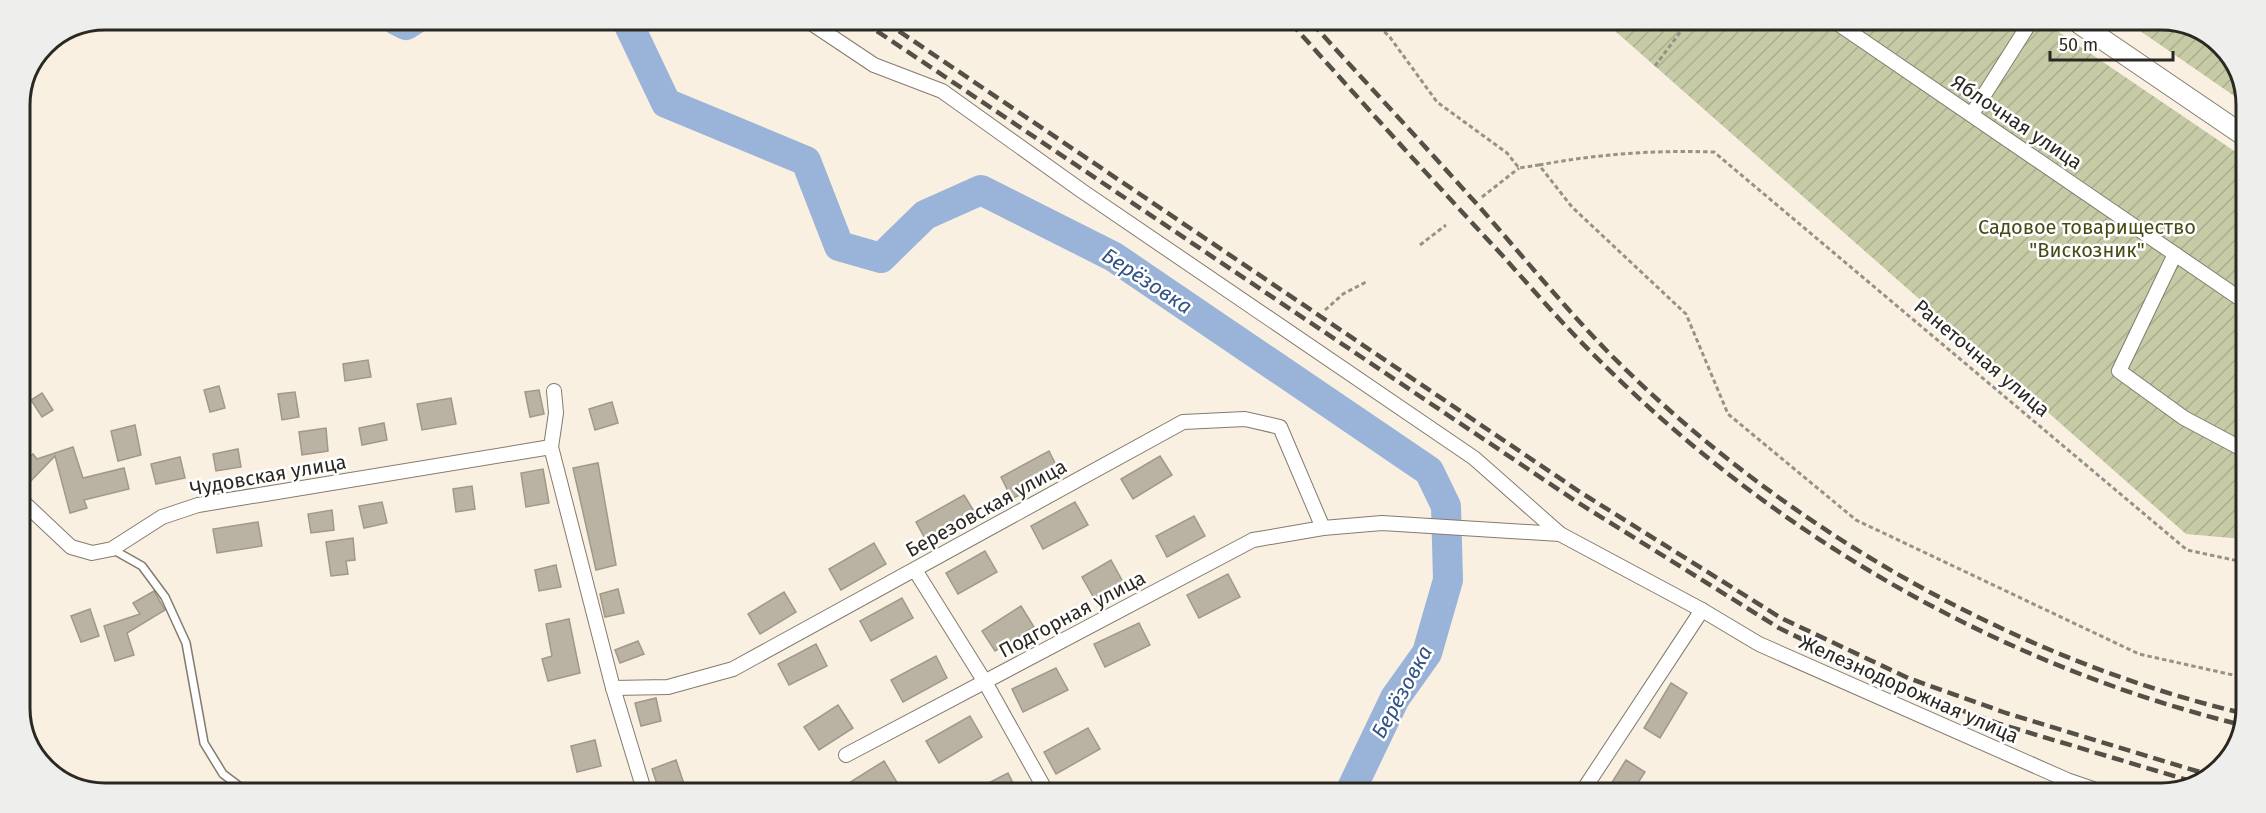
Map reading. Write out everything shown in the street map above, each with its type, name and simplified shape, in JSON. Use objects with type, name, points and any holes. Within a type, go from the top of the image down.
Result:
[{"type":"street","points":[[822,30],[874,65],[942,92],[1082,191],[1474,458],[1560,534]]},
{"type":"street","name":"Яблочная улица","points":[[1847,30],[2236,296]]},
{"type":"street","points":[[1972,114],[2025,30]]},
{"type":"street","points":[[2089,30],[2236,129]]},
{"type":"street","points":[[2175,254],[2118,371],[2184,418],[2236,446]]},
{"type":"street","points":[[554,391],[556,413],[551,447],[613,688],[642,783]]},
{"type":"street","name":"Березовская улица","points":[[613,688],[668,687],[734,669],[1183,422],[1245,419],[1280,428],[1323,528]]},
{"type":"street","name":"Чудовская улица","points":[[30,508],[71,547],[92,553],[112,549],[162,518],[198,505],[551,447]]},
{"type":"street","name":"Подгорная улица","points":[[846,755],[1253,540],[1323,528],[1382,523],[1464,526],[1560,534]]},
{"type":"street","name":"Железнодорожная улица","points":[[1560,534],[1702,610],[1760,644],[2076,783]]},
{"type":"street","points":[[915,570],[985,682],[1042,783]]},
{"type":"street","points":[[1588,783],[1702,610]]},
{"type":"lane","points":[[112,549],[142,566],[165,597],[186,643],[204,743],[223,774],[235,783]]},
{"type":"path","points":[[1382,30],[1389,36],[1437,102],[1508,153],[1519,168]]},
{"type":"path","points":[[1655,66],[1682,30]]},
{"type":"path","name":"Ранеточная улица","points":[[1539,165],[1641,151],[1714,152],[2187,550],[2236,560]]},
{"type":"path","points":[[1482,197],[1519,168],[1539,165],[1572,207],[1686,315],[1728,414],[1856,520],[2139,654],[2236,676]]},
{"type":"path","points":[[1420,245],[1446,225]]},
{"type":"path","points":[[1325,310],[1342,294],[1366,282]]},
{"type":"green space","name":"Садовое товарищество \"Вискозник\"","points":[[1614,30],[2056,30],[2236,152],[2236,538],[2186,534]]},
{"type":"green space","points":[[2139,30],[2161,30],[2185,34],[2207,46],[2226,68],[2236,97]]},
{"type":"building","points":[[368,360],[371,377],[345,381],[343,364]]},
{"type":"building","points":[[219,386],[225,408],[210,412],[204,390]]},
{"type":"building","points":[[539,390],[544,414],[530,417],[525,392]]},
{"type":"building","points":[[295,392],[299,417],[282,420],[278,394]]},
{"type":"building","points":[[42,393],[53,410],[42,417],[31,400]]},
{"type":"building","points":[[451,398],[456,424],[422,430],[417,404]]},
{"type":"building","points":[[612,402],[618,423],[595,430],[589,409]]},
{"type":"building","points":[[384,423],[387,440],[362,445],[359,428]]},
{"type":"building","points":[[135,425],[141,455],[118,461],[111,431]]},
{"type":"building","points":[[326,428],[328,451],[302,455],[299,432]]},
{"type":"building","points":[[73,447],[83,478],[124,468],[129,489],[84,500],[87,508],[70,513],[55,456],[30,482],[30,457],[33,454],[37,459]]},
{"type":"building","points":[[238,449],[241,467],[216,471],[213,454]]},
{"type":"building","points":[[1049,451],[1060,473],[1012,499],[1001,477]]},
{"type":"building","points":[[1160,456],[1172,475],[1133,499],[1121,479]]},
{"type":"building","points":[[180,457],[185,478],[156,484],[151,464]]},
{"type":"building","points":[[598,463],[616,565],[596,570],[573,468]]},
{"type":"building","points":[[543,469],[549,503],[526,507],[521,473]]},
{"type":"building","points":[[472,486],[475,509],[456,512],[453,489]]},
{"type":"building","points":[[964,495],[977,516],[928,544],[916,522]]},
{"type":"building","points":[[382,502],[387,523],[364,528],[359,506]]},
{"type":"building","points":[[1075,502],[1088,525],[1043,549],[1031,526]]},
{"type":"building","points":[[332,510],[334,530],[311,533],[308,514]]},
{"type":"building","points":[[1194,516],[1205,536],[1167,557],[1156,536]]},
{"type":"building","points":[[258,522],[262,546],[217,553],[213,529]]},
{"type":"building","points":[[353,538],[355,560],[346,561],[348,574],[331,576],[326,542]]},
{"type":"building","points":[[874,543],[886,564],[841,590],[829,569]]},
{"type":"building","points":[[985,551],[997,572],[958,594],[946,573]]},
{"type":"building","points":[[1111,560],[1123,582],[1094,598],[1082,577]]},
{"type":"building","points":[[556,565],[561,587],[539,591],[535,570]]},
{"type":"building","points":[[1228,574],[1240,597],[1199,618],[1187,595]]},
{"type":"building","points":[[618,589],[624,613],[605,617],[600,594]]},
{"type":"building","points":[[154,591],[165,610],[127,633],[134,655],[115,661],[104,626],[140,614],[133,603]]},
{"type":"building","points":[[784,592],[796,612],[760,634],[748,614]]},
{"type":"building","points":[[902,598],[913,618],[871,641],[860,621]]},
{"type":"building","points":[[1021,606],[1034,627],[995,651],[982,631]]},
{"type":"building","points":[[90,609],[99,636],[81,642],[71,616]]},
{"type":"building","points":[[569,619],[580,673],[548,681],[542,659],[552,656],[546,624]]},
{"type":"building","points":[[1139,623],[1150,645],[1105,667],[1094,644]]},
{"type":"building","points":[[638,641],[644,654],[620,663],[615,650]]},
{"type":"building","points":[[816,644],[827,666],[789,685],[778,664]]},
{"type":"building","points":[[936,656],[947,678],[903,702],[891,680]]},
{"type":"building","points":[[1056,668],[1068,690],[1023,712],[1012,689]]},
{"type":"building","points":[[1671,683],[1687,693],[1660,738],[1644,728]]},
{"type":"building","points":[[656,698],[661,721],[641,726],[635,703]]},
{"type":"building","points":[[838,705],[853,728],[819,750],[804,727]]},
{"type":"building","points":[[970,716],[982,737],[939,763],[926,741]]},
{"type":"building","points":[[1088,728],[1100,749],[1056,774],[1044,752]]},
{"type":"building","points":[[595,740],[601,766],[577,772],[571,746]]},
{"type":"building","points":[[676,760],[684,783],[657,783],[652,769]]},
{"type":"building","points":[[1626,760],[1645,772],[1638,783],[1612,783]]},
{"type":"building","points":[[884,761],[897,783],[849,783]]},
{"type":"building","points":[[1008,773],[1013,783],[989,783]]},
{"type":"waterway","name":"Берёзовка","points":[[631,30],[666,103],[806,161],[839,246],[881,258],[925,215],[981,190],[1114,257],[1429,471],[1446,506],[1448,580],[1427,653],[1395,698],[1354,783]]},
{"type":"railway","points":[[875,30],[1577,502],[1779,628],[1908,691],[2000,724],[2184,779]]},
{"type":"railway","points":[[897,30],[1580,492],[1781,618],[1908,678],[2006,713],[2199,772]]},
{"type":"railway","points":[[1297,30],[1588,349],[1669,425],[1742,484],[1818,538],[1897,587],[1980,630],[2065,668],[2152,700],[2235,723]]},
{"type":"railway","points":[[1318,30],[1609,353],[1675,415],[1746,473],[1822,527],[1901,576],[1984,620],[2068,657],[2155,689],[2236,711]]}]
